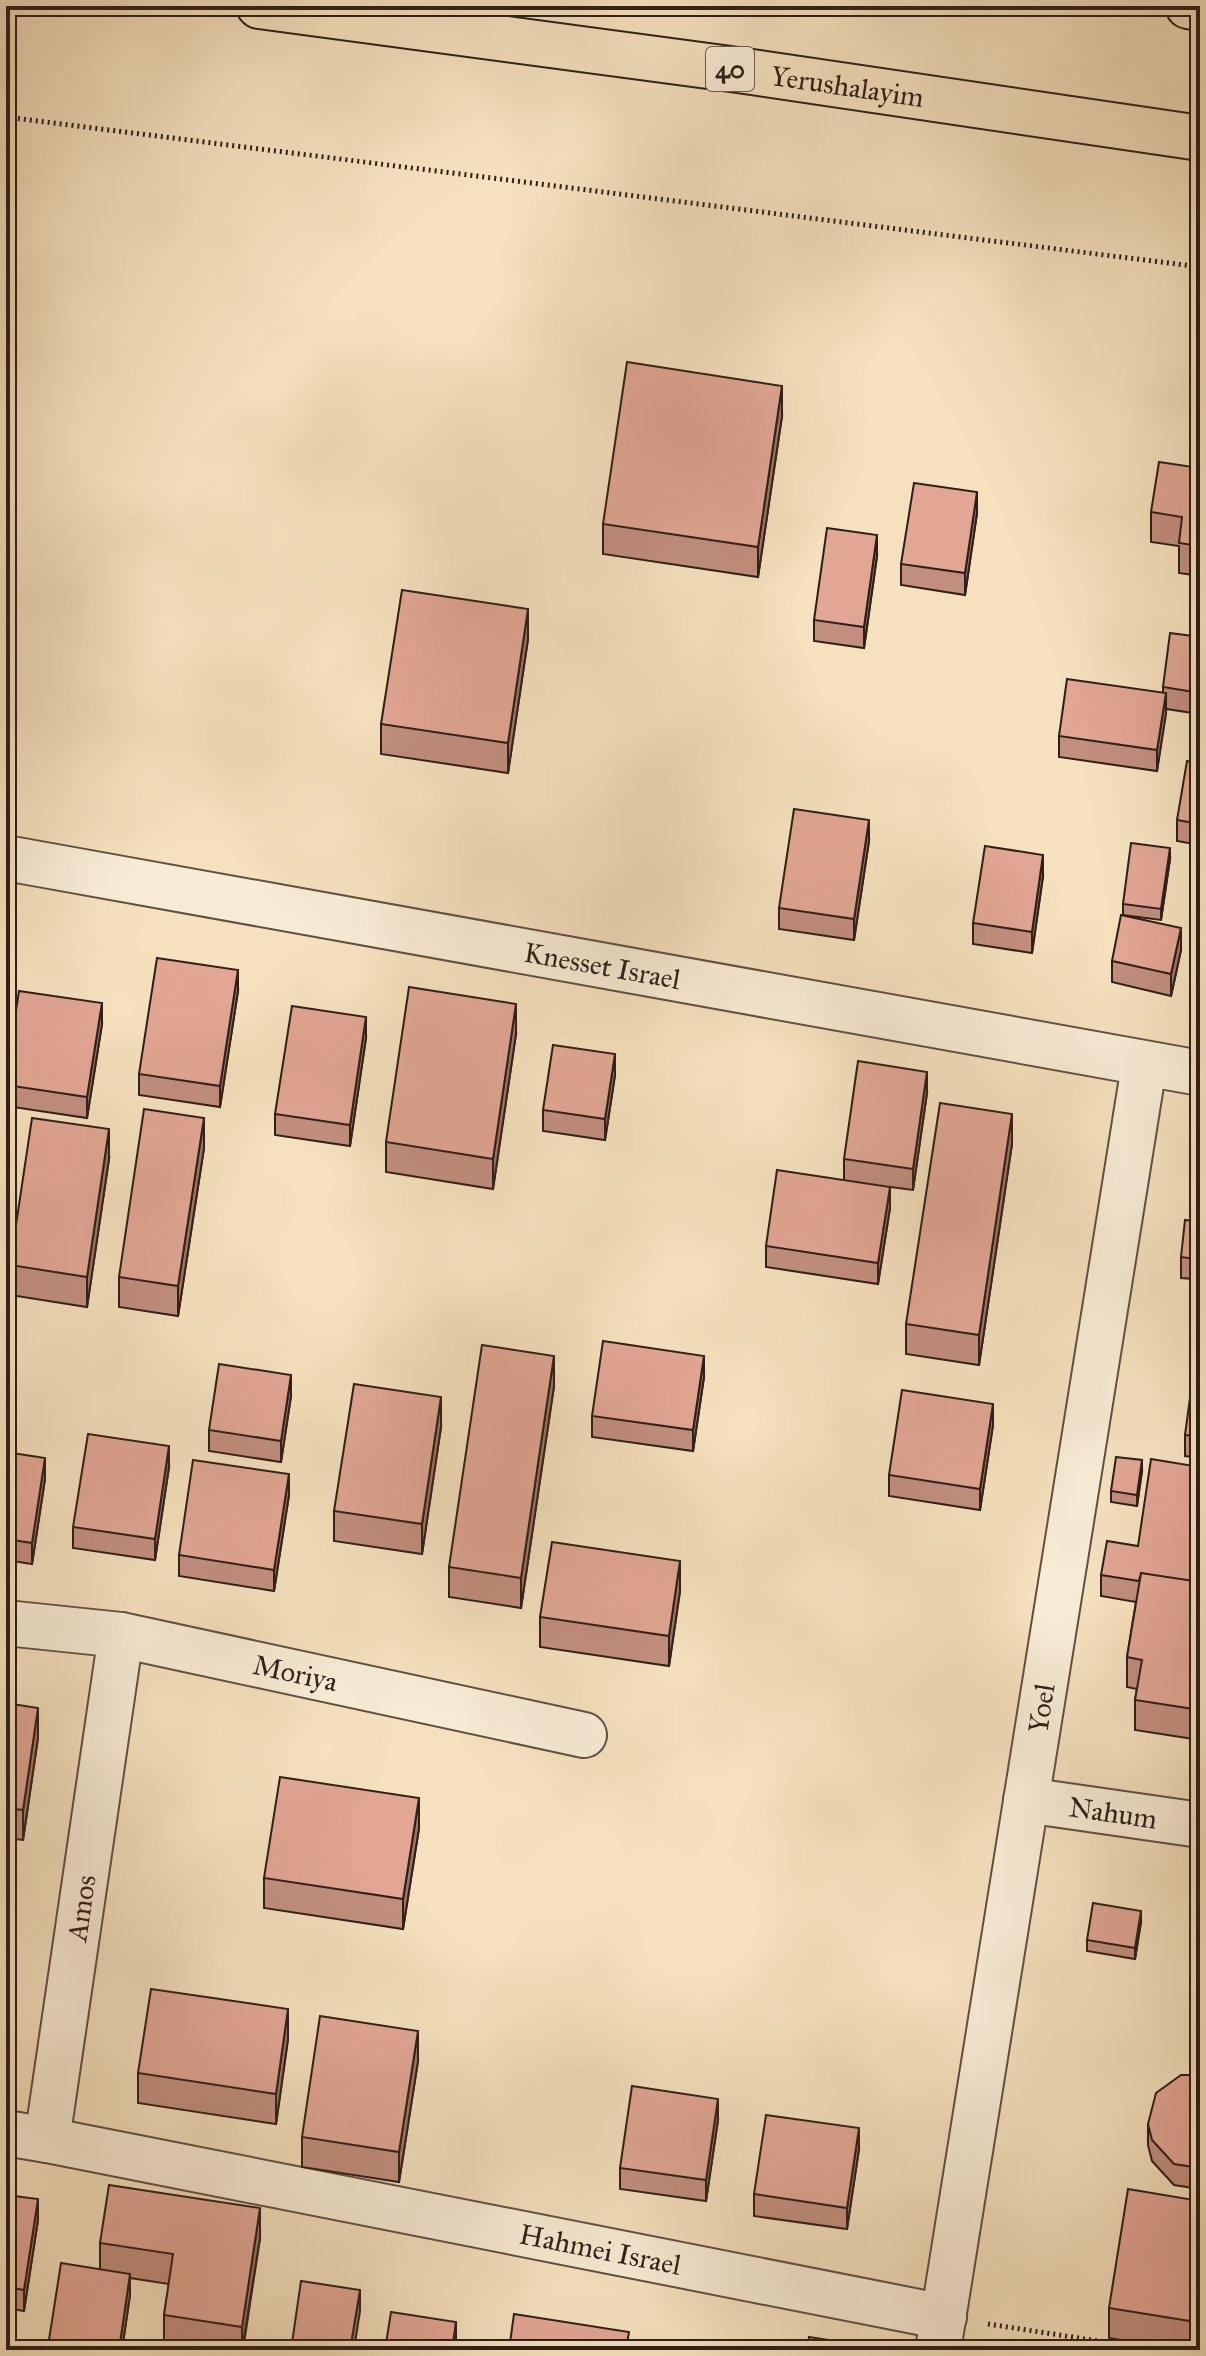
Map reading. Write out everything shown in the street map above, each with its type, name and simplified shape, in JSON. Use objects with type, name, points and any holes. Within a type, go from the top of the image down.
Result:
[{"type":"highway","name":"Yerushalayim","points":[[259,6],[738,70],[1200,138]]},
{"type":"highway","points":[[1188,6],[1200,8]]},
{"type":"street","name":"Knesset Israel","points":[[6,858],[1144,1066],[1200,1073]]},
{"type":"street","name":"Yoel","points":[[941,2334],[1144,1066]]},
{"type":"street","name":"Moriya","points":[[6,1623],[121,1635],[584,1735]]},
{"type":"street","name":"Amos","points":[[26,2136],[121,1635]]},
{"type":"street","name":"Nahum","points":[[1026,1800],[1200,1825]]},
{"type":"street","name":"Hahmei Israel","points":[[26,2136],[941,2334]]},
{"type":"path","points":[[6,117],[1200,267]]},
{"type":"path","points":[[941,2334],[1157,2350]]},
{"type":"building","points":[[627,362],[782,386],[758,547],[603,524]]},
{"type":"building","points":[[1159,462],[1200,468],[1200,546],[1179,543],[1182,517],[1151,512]]},
{"type":"building","points":[[914,483],[977,492],[965,573],[901,564]]},
{"type":"building","points":[[827,528],[877,535],[864,627],[814,620]]},
{"type":"building","points":[[402,590],[528,609],[508,743],[381,724]]},
{"type":"building","points":[[1170,633],[1200,637],[1200,693],[1163,687]]},
{"type":"building","points":[[1067,679],[1166,693],[1157,750],[1059,736]]},
{"type":"building","points":[[1187,761],[1200,763],[1200,824],[1177,820]]},
{"type":"building","points":[[794,809],[869,820],[854,919],[779,908]]},
{"type":"building","points":[[1131,843],[1170,848],[1161,909],[1123,904]]},
{"type":"building","points":[[985,846],[1043,855],[1032,932],[973,923]]},
{"type":"building","points":[[1121,915],[1181,928],[1171,974],[1112,961]]},
{"type":"building","points":[[157,958],[238,970],[220,1086],[139,1074]]},
{"type":"building","points":[[409,987],[516,1004],[493,1159],[386,1142]]},
{"type":"building","points":[[19,991],[102,1003],[87,1097],[6,1085]]},
{"type":"building","points":[[292,1006],[366,1017],[350,1125],[275,1114]]},
{"type":"building","points":[[553,1045],[615,1054],[605,1119],[543,1110]]},
{"type":"building","points":[[858,1061],[927,1072],[913,1169],[844,1159]]},
{"type":"building","points":[[940,1103],[1012,1114],[979,1335],[906,1324]]},
{"type":"building","points":[[144,1109],[204,1118],[178,1286],[119,1277]]},
{"type":"building","points":[[32,1118],[109,1129],[87,1277],[10,1265]]},
{"type":"building","points":[[777,1170],[890,1187],[878,1263],[766,1246]]},
{"type":"building","points":[[1185,1220],[1200,1222],[1200,1284],[1193,1283],[1196,1259],[1181,1257]]},
{"type":"building","points":[[603,1341],[704,1356],[693,1430],[592,1416]]},
{"type":"building","points":[[482,1345],[554,1356],[521,1578],[449,1567]]},
{"type":"building","points":[[219,1364],[291,1375],[281,1441],[209,1430]]},
{"type":"building","points":[[354,1384],[441,1397],[422,1524],[334,1511]]},
{"type":"building","points":[[902,1390],[993,1404],[980,1489],[889,1475]]},
{"type":"building","points":[[1191,1390],[1200,1391],[1200,1436],[1185,1435]]},
{"type":"building","points":[[88,1434],[169,1446],[155,1539],[73,1527]]},
{"type":"building","points":[[6,1452],[45,1458],[32,1543],[6,1539]]},
{"type":"building","points":[[1116,1457],[1142,1460],[1137,1495],[1111,1491]]},
{"type":"building","points":[[1151,1459],[1200,1467],[1200,1542],[1194,1581],[1141,1573],[1139,1581],[1101,1575],[1107,1541],[1138,1546]]},
{"type":"building","points":[[193,1460],[289,1474],[274,1570],[179,1555]]},
{"type":"building","points":[[552,1542],[680,1561],[669,1636],[540,1617]]},
{"type":"building","points":[[1141,1573],[1200,1582],[1200,1710],[1135,1700],[1142,1660],[1127,1657]]},
{"type":"building","points":[[6,1703],[38,1708],[23,1810],[6,1808]]},
{"type":"building","points":[[280,1777],[419,1798],[403,1899],[264,1878]]},
{"type":"building","points":[[1093,1903],[1141,1911],[1135,1948],[1087,1940]]},
{"type":"building","points":[[6,1983],[15,1984],[6,2047]]},
{"type":"building","points":[[151,1989],[288,2009],[276,2094],[138,2073]]},
{"type":"building","points":[[320,2016],[418,2031],[399,2152],[302,2137]]},
{"type":"building","points":[[1181,2075],[1200,2075],[1200,2168],[1174,2164],[1152,2140],[1148,2124],[1156,2093]]},
{"type":"building","points":[[632,2086],[718,2099],[706,2180],[620,2168]]},
{"type":"building","points":[[766,2115],[859,2128],[847,2208],[754,2194]]},
{"type":"building","points":[[109,2185],[260,2208],[242,2327],[164,2315],[173,2254],[100,2243]]},
{"type":"building","points":[[1128,2189],[1200,2201],[1200,2298],[1196,2322],[1109,2308]]},
{"type":"building","points":[[6,2195],[38,2199],[24,2290],[6,2287]]},
{"type":"building","points":[[61,2263],[130,2274],[119,2350],[49,2340]]},
{"type":"building","points":[[301,2281],[360,2290],[350,2350],[291,2350]]},
{"type":"building","points":[[391,2312],[456,2322],[452,2350],[385,2350]]},
{"type":"building","points":[[514,2314],[629,2332],[626,2350],[509,2350]]},
{"type":"building","points":[[809,2337],[875,2347],[875,2350],[807,2350]]}]
